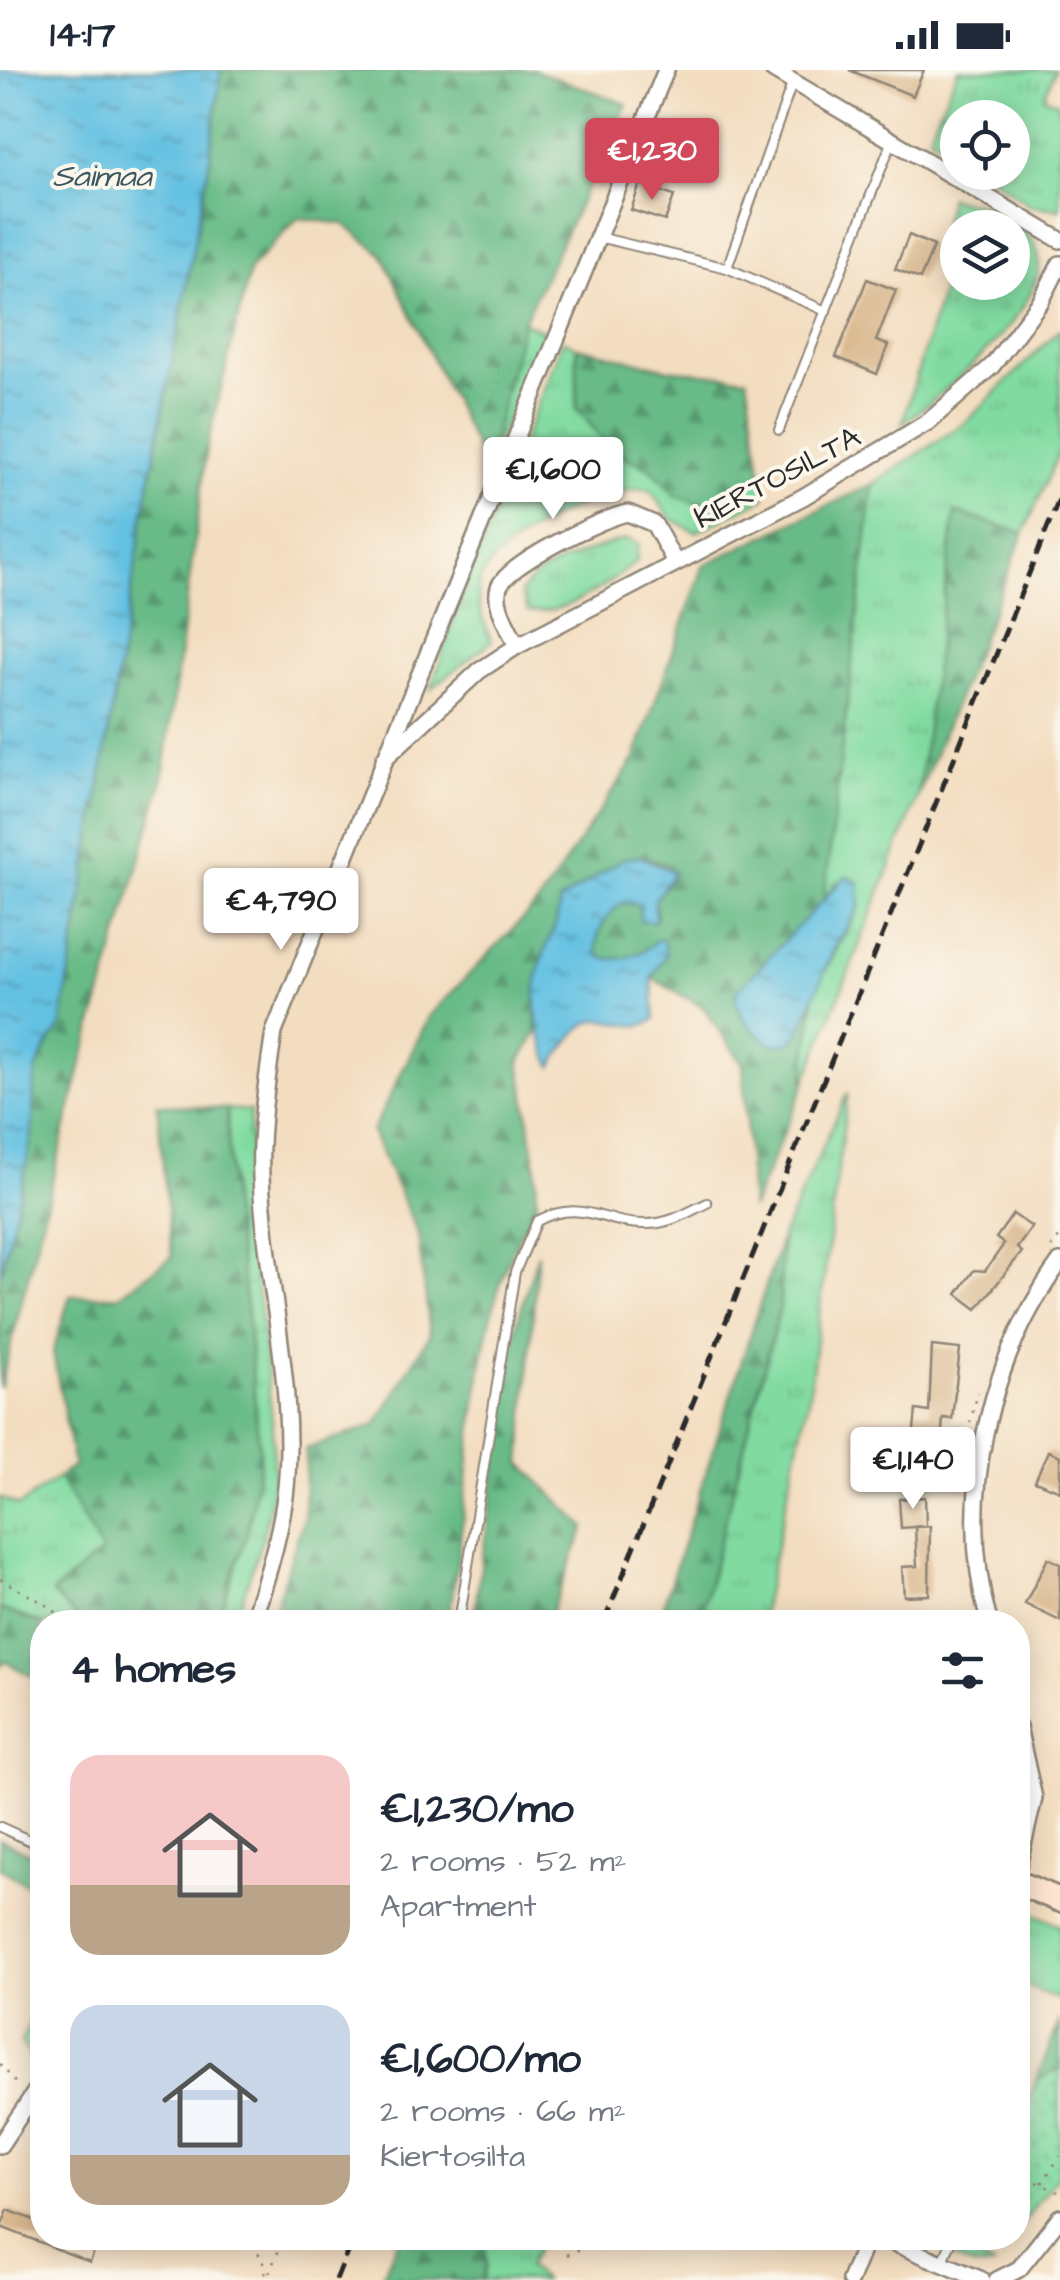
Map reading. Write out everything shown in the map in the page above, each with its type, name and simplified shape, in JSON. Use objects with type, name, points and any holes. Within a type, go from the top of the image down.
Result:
[{"type":"street","points":[[255,1610],[285,1496],[286,1424],[261,1176],[263,1104],[274,1032],[381,761],[666,70]]},
{"type":"street","points":[[773,70],[1060,240]]},
{"type":"street","name":"KIERTOSILTA","points":[[381,761],[479,671],[517,646],[878,455],[960,398],[1018,335],[1060,264]]},
{"type":"street","points":[[517,646],[497,600],[499,587],[513,568],[628,513],[654,524],[674,562]]},
{"type":"street","points":[[987,1610],[976,1544],[978,1469],[1008,1361],[1060,1262]]},
{"type":"street","points":[[1030,1780],[1034,1798],[1030,1815]]},
{"type":"street","points":[[1030,1888],[1060,1900]]},
{"type":"street","points":[[0,2145],[30,2100]]},
{"type":"street","points":[[997,2280],[1019,2269],[1060,2217]]},
{"type":"street","points":[[850,2280],[862,2250]]},
{"type":"street","points":[[910,2250],[982,2280]]},
{"type":"lane","points":[[727,268],[792,81]]},
{"type":"lane","points":[[780,430],[893,138]]},
{"type":"lane","points":[[596,236],[727,268],[826,311]]},
{"type":"lane","points":[[461,1610],[515,1272],[537,1221],[576,1209],[643,1225],[672,1221],[706,1203]]},
{"type":"lane","points":[[0,1827],[30,1841]]},
{"type":"lane","points":[[942,2264],[948,2250]]},
{"type":"path","points":[[0,1579],[54,1610]]},
{"type":"path","points":[[0,2064],[30,2100]]},
{"type":"path","points":[[1041,2184],[1060,2156]]},
{"type":"path","points":[[1030,2179],[1060,2193]]},
{"type":"path","points":[[254,2250],[262,2258],[268,2278]]},
{"type":"path","points":[[268,2278],[279,2250]]},
{"type":"path","points":[[567,2254],[576,2250]]},
{"type":"green space","points":[[221,70],[534,70],[627,104],[523,322],[486,469],[382,254],[344,224],[298,218],[250,269],[207,446],[163,779],[82,1063],[0,1388],[0,1276],[31,1140],[30,1095],[38,1058],[61,1027],[144,512],[209,164]]},
{"type":"green space","points":[[958,70],[1055,70],[1044,97],[1060,103],[1060,209],[1031,206],[1009,190],[1030,190],[1030,100],[945,100]]},
{"type":"green space","points":[[940,110],[940,142],[929,135]]},
{"type":"green space","points":[[949,197],[993,210],[946,210]]},
{"type":"green space","points":[[1030,238],[1037,250],[1038,272],[1030,293]]},
{"type":"green space","points":[[940,297],[940,300],[1026,300],[1013,321],[966,371],[902,424]]},
{"type":"green space","points":[[523,322],[544,331],[486,469]]},
{"type":"green space","points":[[1060,329],[1060,450],[1024,533],[955,513],[918,796],[803,1088],[815,990],[860,906],[836,882],[824,900],[873,484],[966,422]]},
{"type":"green space","points":[[563,340],[577,347],[577,408],[611,450],[652,469],[676,496],[706,506],[762,475],[765,498],[696,532],[671,519],[650,490],[608,495],[555,517],[529,532],[489,565],[480,581],[478,596],[492,641],[431,689],[457,608]]},
{"type":"green space","points":[[577,347],[668,369],[747,378],[762,475],[706,506],[676,496],[652,469],[611,450],[577,408]]},
{"type":"green space","points":[[873,484],[824,900],[735,993],[799,1033],[815,990],[803,1088],[751,1209],[743,1064],[704,1008],[652,978],[666,954],[656,940],[630,957],[598,956],[601,926],[622,902],[633,902],[657,917],[655,900],[670,866],[640,856],[623,859],[560,901],[559,918],[542,957],[536,992],[537,1034],[520,1061],[536,1167],[537,1209],[514,1247],[497,1294],[485,1348],[449,1610],[274,1610],[304,1518],[306,1449],[376,1425],[430,1334],[418,1234],[372,1132],[430,1015],[539,902],[635,758],[704,565]]},
{"type":"green space","points":[[955,512],[1024,533],[918,796]]},
{"type":"green space","points":[[628,539],[638,544],[637,561],[614,579],[571,604],[528,611],[521,593],[539,575],[569,559]]},
{"type":"green space","points":[[848,1092],[809,1395],[763,1610],[702,1610],[780,1307],[782,1236]]},
{"type":"green space","points":[[157,1104],[227,1109],[231,1200],[247,1312],[260,1460],[247,1533],[221,1610],[69,1610],[52,1593],[102,1552],[59,1477],[74,1466],[53,1352],[70,1296],[118,1296],[172,1257]]},
{"type":"green space","points":[[227,1109],[250,1111],[250,1222],[272,1418],[274,1480],[264,1533],[239,1610],[221,1610],[247,1533],[260,1460],[247,1312],[231,1200]]},
{"type":"green space","points":[[782,1236],[780,1306],[702,1610],[662,1610]]},
{"type":"green space","points":[[538,1253],[521,1463],[585,1527],[552,1610],[475,1610],[516,1326]]},
{"type":"green space","points":[[59,1477],[102,1552],[52,1593],[69,1610],[30,1610],[30,1620],[0,1609],[0,1498],[19,1506]]},
{"type":"green space","points":[[0,1609],[30,1620],[30,1675],[4,1661],[0,1666]]},
{"type":"green space","points":[[0,1839],[30,1853],[30,1887],[0,1868]]},
{"type":"green space","points":[[1030,1912],[1060,1925],[1060,2000],[1030,1988]]},
{"type":"green space","points":[[1060,2020],[1060,2069],[1036,2081]]},
{"type":"green space","points":[[30,2024],[30,2056],[21,2042]]},
{"type":"green space","points":[[1060,2069],[1060,2173],[1030,2214],[1030,2097],[1036,2081]]},
{"type":"green space","points":[[394,2250],[485,2250],[486,2265],[481,2280],[381,2280]]},
{"type":"green space","points":[[485,2250],[536,2250],[527,2267],[544,2280],[481,2280],[486,2265]]},
{"type":"green space","points":[[953,2250],[960,2250],[994,2266],[977,2267],[951,2256]]},
{"type":"water","name":"Saimaa","points":[[0,70],[221,70],[209,164],[144,512],[61,1027],[36,1073],[30,1145],[0,1276]]},
{"type":"water","points":[[640,856],[674,872],[655,900],[655,922],[640,920],[640,905],[622,903],[602,926],[597,948],[599,956],[622,958],[663,940],[666,954],[652,978],[655,1019],[636,1026],[609,1020],[590,1022],[573,1036],[552,1067],[538,1025],[536,996],[539,968],[560,901],[623,859]]},
{"type":"water","points":[[846,876],[859,883],[860,906],[835,947],[799,1033],[790,1043],[773,1045],[747,1023],[735,993]]},
{"type":"building","points":[[849,70],[924,70],[913,96]]},
{"type":"building","points":[[640,184],[674,196],[665,221],[631,210]]},
{"type":"building","points":[[909,235],[934,246],[920,279],[895,269]]},
{"type":"building","points":[[867,279],[896,290],[876,341],[888,345],[877,374],[836,357]]},
{"type":"building","points":[[1013,1214],[1032,1227],[1017,1248],[1022,1252],[977,1309],[957,1294],[974,1270],[985,1271],[1004,1244],[996,1238]]},
{"type":"building","points":[[932,1346],[960,1349],[952,1419],[943,1418],[941,1443],[913,1440],[916,1410],[929,1412]]},
{"type":"building","points":[[1048,1451],[1060,1456],[1060,1491],[1035,1481]]},
{"type":"building","points":[[925,1497],[926,1526],[901,1528],[899,1499]]},
{"type":"building","points":[[930,1526],[929,1595],[904,1596],[902,1567],[917,1566],[915,1527]]},
{"type":"building","points":[[1048,1558],[1060,1564],[1060,1621],[1025,1604]]},
{"type":"building","points":[[8,2210],[30,2218],[30,2238],[1,2227]]},
{"type":"building","points":[[59,2250],[95,2250],[90,2262]]},
{"type":"railway","points":[[609,1610],[1060,497]]},
{"type":"railway","points":[[336,2280],[348,2250]]}]
